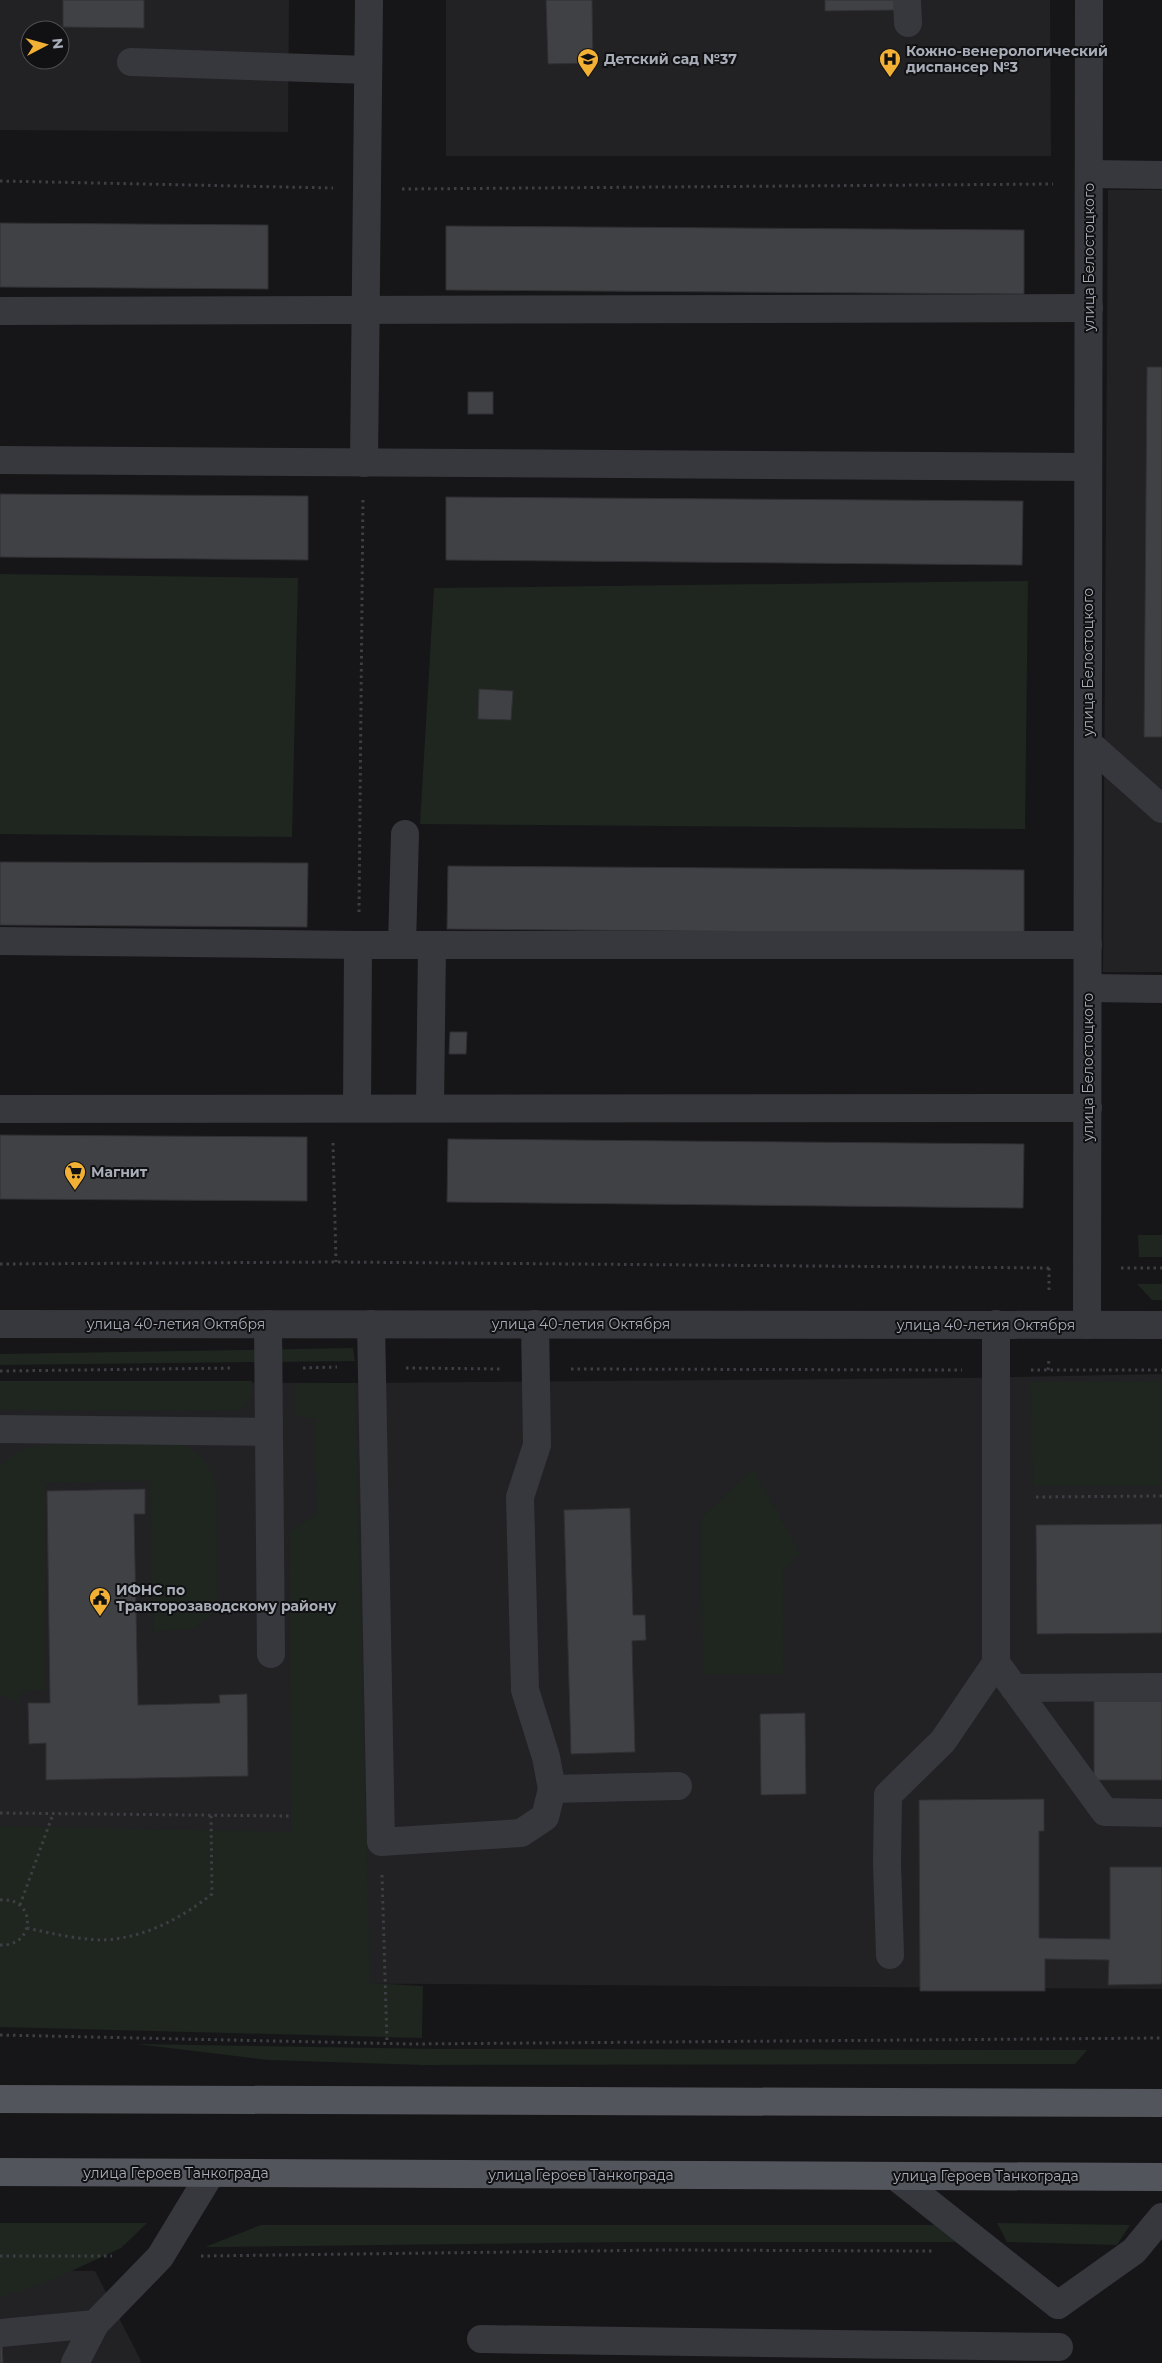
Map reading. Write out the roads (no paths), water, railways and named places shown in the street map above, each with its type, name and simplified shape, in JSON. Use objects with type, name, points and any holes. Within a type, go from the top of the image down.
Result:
[{"type":"main road","points":[[0,2099],[1162,2103]]},
{"type":"main road","name":"улица Героев Танкограда","points":[[0,2172],[1162,2177]]},
{"type":"street","points":[[364,462],[369,0]]},
{"type":"street","name":"улица Белостоцкого","points":[[1088,1325],[1089,0]]},
{"type":"street","points":[[131,62],[368,70]]},
{"type":"street","points":[[1089,179],[1162,174]]},
{"type":"street","points":[[0,311],[1089,308]]},
{"type":"street","points":[[0,460],[1088,467]]},
{"type":"street","points":[[1088,743],[1162,810]]},
{"type":"street","points":[[402,945],[405,834]]},
{"type":"street","points":[[0,941],[358,945],[1088,945]]},
{"type":"street","points":[[345,1108],[358,945]]},
{"type":"street","points":[[430,1108],[432,945]]},
{"type":"street","points":[[1088,988],[1162,989]]},
{"type":"street","points":[[0,1108],[1088,1108]]},
{"type":"street","name":"улица 40-летия Октября","points":[[0,1324],[1162,1325]]},
{"type":"street","points":[[268,1324],[271,1654]]},
{"type":"street","points":[[371,1324],[370,1367],[381,1842],[520,1833],[545,1817],[552,1789],[546,1757],[525,1690],[520,1497],[538,1445],[535,1324]]},
{"type":"street","points":[[890,1955],[886,1863],[888,1795],[943,1741],[996,1663],[996,1324]]},
{"type":"street","points":[[0,1429],[269,1432]]},
{"type":"street","points":[[996,1663],[1106,1812],[1162,1812]]},
{"type":"street","points":[[1014,1688],[1162,1687]]},
{"type":"street","points":[[552,1789],[678,1786]]},
{"type":"street","points":[[75,2363],[95,2324],[160,2257],[210,2173]]},
{"type":"street","points":[[895,2176],[1058,2305]]},
{"type":"street","points":[[1058,2305],[1134,2251],[1162,2217]]},
{"type":"street","points":[[482,2339],[1059,2355],[1058,2305]]},
{"type":"street","points":[[0,2333],[95,2324]]},
{"type":"place","name":"Детский сад №37","points":[[588,78]]},
{"type":"place","name":"Кожно-венерологический диспансер №3","points":[[890,78]]},
{"type":"place","name":"Магнит","points":[[75,1191]]},
{"type":"place","name":"ИФНС по Тракторозаводскому району","points":[[100,1617]]}]
